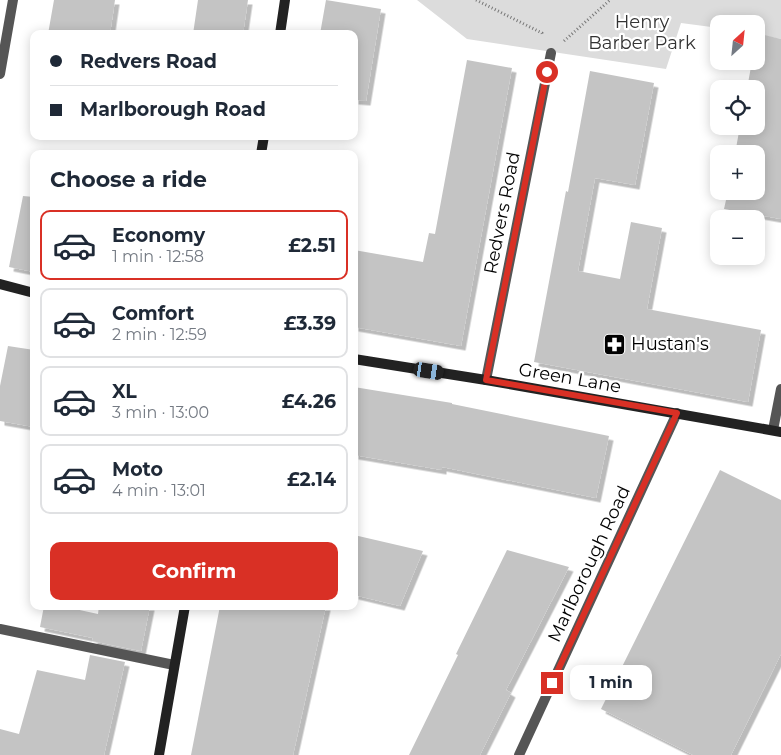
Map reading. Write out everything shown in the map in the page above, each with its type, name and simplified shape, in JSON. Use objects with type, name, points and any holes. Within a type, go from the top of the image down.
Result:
[{"type":"street","points":[[0,74],[13,0]]},
{"type":"street","points":[[281,30],[285,0]]},
{"type":"street","name":"Redvers Road","points":[[486,380],[551,53]]},
{"type":"street","points":[[0,284],[30,292]]},
{"type":"street","name":"Green Lane","points":[[358,360],[777,431]]},
{"type":"street","points":[[777,431],[781,389]]},
{"type":"street","name":"Marlborough Road","points":[[519,755],[677,413]]},
{"type":"street","points":[[159,755],[184,610]]},
{"type":"street","points":[[0,629],[174,665]]},
{"type":"path","points":[[476,0],[542,34],[551,53],[610,0]]},
{"type":"green space","name":"Henry Barber Park","points":[[417,0],[781,0],[781,39],[765,36],[765,15],[710,15],[710,27],[681,23],[666,69],[467,39]]},
{"type":"building","points":[[54,0],[115,0],[111,30],[49,30]]},
{"type":"building","points":[[198,0],[248,0],[244,30],[194,30]]},
{"type":"building","points":[[326,0],[381,9],[366,101],[358,100],[358,30],[321,30]]},
{"type":"building","points":[[765,35],[781,39],[781,219],[765,216],[765,210],[724,209],[726,200],[765,200],[765,145],[737,145],[738,135],[765,135],[765,80],[749,80],[750,70],[765,70]]},
{"type":"building","points":[[467,60],[512,68],[461,346],[358,328],[358,251],[423,262],[429,233],[435,234]]},
{"type":"building","points":[[590,71],[654,83],[635,185],[595,178],[578,271],[620,279],[631,222],[662,228],[647,309],[761,330],[748,402],[534,362]]},
{"type":"building","points":[[23,196],[30,197],[30,271],[9,267]]},
{"type":"building","points":[[8,346],[30,349],[30,426],[0,421],[0,386]]},
{"type":"building","points":[[358,388],[452,403],[609,436],[596,498],[442,467],[442,470],[358,456]]},
{"type":"building","points":[[720,470],[781,500],[781,654],[731,755],[693,755],[601,709]]},
{"type":"building","points":[[358,536],[423,551],[400,606],[358,596]]},
{"type":"building","points":[[507,550],[569,567],[506,690],[511,693],[480,755],[409,755],[458,655],[456,654]]},
{"type":"building","points":[[43,610],[80,610],[98,614],[98,610],[149,610],[141,651],[92,641],[93,638],[40,627]]},
{"type":"building","points":[[219,610],[325,610],[293,755],[191,755]]},
{"type":"building","points":[[90,655],[125,662],[104,755],[0,755],[0,729],[19,734],[37,670],[85,680]]},
{"type":"place","name":"Hustan's","points":[[615,344]]},
{"type":"route","points":[[547,72],[486,380],[677,413],[552,683]]}]
